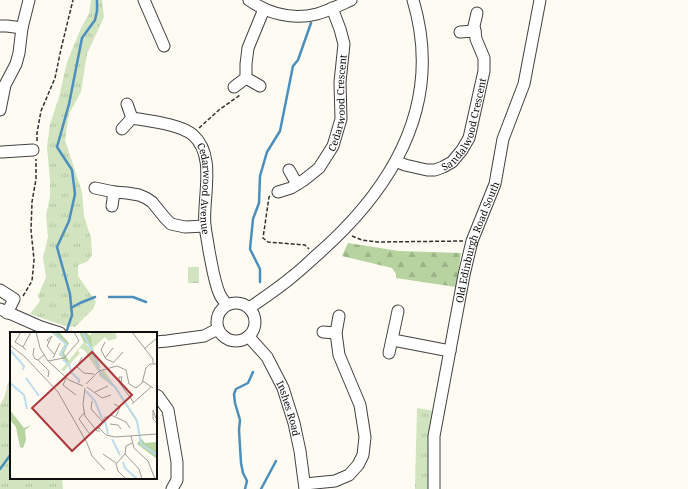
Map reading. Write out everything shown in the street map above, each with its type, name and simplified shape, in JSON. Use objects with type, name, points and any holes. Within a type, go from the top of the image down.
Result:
[{"type":"street","points":[[0,110],[5,85],[20,53],[22,28],[29,0]]},
{"type":"street","points":[[144,0],[164,46]]},
{"type":"street","points":[[249,0],[276,14],[288,16],[318,14],[351,0]]},
{"type":"street","points":[[249,308],[280,286],[316,256],[357,216],[378,190],[396,161],[408,137],[421,84],[422,44],[413,0]]},
{"type":"street","name":"Old Edinburgh Road South","points":[[434,489],[434,436],[464,275],[472,241],[495,184],[503,139],[524,84],[540,0]]},
{"type":"street","name":"Cedarwood Crescent","points":[[278,192],[291,188],[319,168],[333,146],[341,119],[340,82],[344,44],[332,8]]},
{"type":"street","points":[[248,79],[246,64],[248,48],[264,9]]},
{"type":"street","name":"Sandalwood Crescent","points":[[396,161],[405,165],[427,170],[435,170],[452,162],[462,150],[469,138],[484,71],[484,58],[476,39],[474,26],[477,13]]},
{"type":"street","points":[[0,26],[22,28]]},
{"type":"street","points":[[460,32],[475,32]]},
{"type":"street","points":[[248,79],[260,86]]},
{"type":"street","points":[[234,87],[248,79]]},
{"type":"street","points":[[122,129],[132,118],[127,104]]},
{"type":"street","name":"Cedarwood Avenue","points":[[132,118],[185,130],[193,135],[202,147],[207,166],[205,226],[217,288],[227,305]]},
{"type":"street","points":[[0,154],[33,150]]},
{"type":"street","points":[[290,170],[297,184]]},
{"type":"street","points":[[95,188],[140,195],[152,202],[171,224],[185,227],[205,226]]},
{"type":"street","points":[[112,206],[114,192]]},
{"type":"street","points":[[0,290],[14,299],[3,311],[57,332]]},
{"type":"street","points":[[238,303],[249,308],[253,313],[255,319],[253,332],[244,340],[238,342],[226,339],[218,329],[217,318],[219,313],[227,305],[238,303]]},
{"type":"street","points":[[389,353],[398,311]]},
{"type":"street","points":[[305,486],[335,481],[349,475],[358,465],[363,455],[364,437],[360,405],[338,355],[336,333],[339,316]]},
{"type":"street","points":[[157,342],[167,342],[204,336],[218,329]]},
{"type":"street","points":[[323,332],[336,333]]},
{"type":"street","name":"Inshes Road","points":[[249,337],[267,357],[282,388],[294,423],[305,486]]},
{"type":"street","points":[[392,340],[450,351]]},
{"type":"street","points":[[157,396],[168,410],[175,449],[177,480],[172,489]]},
{"type":"path","points":[[193,135],[200,126],[218,110],[246,90],[248,79]]},
{"type":"path","points":[[278,192],[269,197],[263,238],[268,242],[305,245],[316,256]]},
{"type":"path","points":[[344,229],[362,240],[378,242],[472,241]]},
{"type":"green space","points":[[91,0],[102,0],[104,17],[87,54],[81,92],[69,114],[65,140],[82,192],[84,216],[91,238],[92,255],[87,262],[78,265],[78,276],[96,302],[93,309],[75,327],[65,326],[30,314],[40,301],[38,296],[46,277],[43,258],[48,237],[46,215],[50,197],[50,181],[47,147],[50,124],[59,97],[67,62],[81,28],[89,14]]},
{"type":"green space","points":[[348,243],[399,251],[461,253],[456,287],[396,278],[396,274],[392,268],[342,256]]},
{"type":"green space","points":[[188,267],[199,267],[199,283],[188,283]]},
{"type":"green space","points":[[10,377],[10,479],[62,479],[63,489],[0,489],[0,405],[4,398]]},
{"type":"green space","points":[[417,408],[434,411],[430,489],[415,489]]},
{"type":"waterway","points":[[66,332],[72,315],[70,294],[57,247],[69,221],[75,194],[72,170],[57,147],[69,104],[82,38],[95,20],[97,0]]},
{"type":"waterway","points":[[260,282],[260,269],[250,249],[253,219],[259,203],[260,176],[267,152],[280,131],[293,66],[298,60],[311,23]]},
{"type":"waterway","points":[[71,308],[95,297]]},
{"type":"waterway","points":[[109,297],[133,297],[146,302]]},
{"type":"waterway","points":[[245,489],[247,481],[243,473],[241,463],[239,430],[240,420],[234,394],[236,389],[248,383],[253,372]]},
{"type":"waterway","points":[[0,469],[10,455]]},
{"type":"waterway","points":[[261,489],[276,461]]}]
